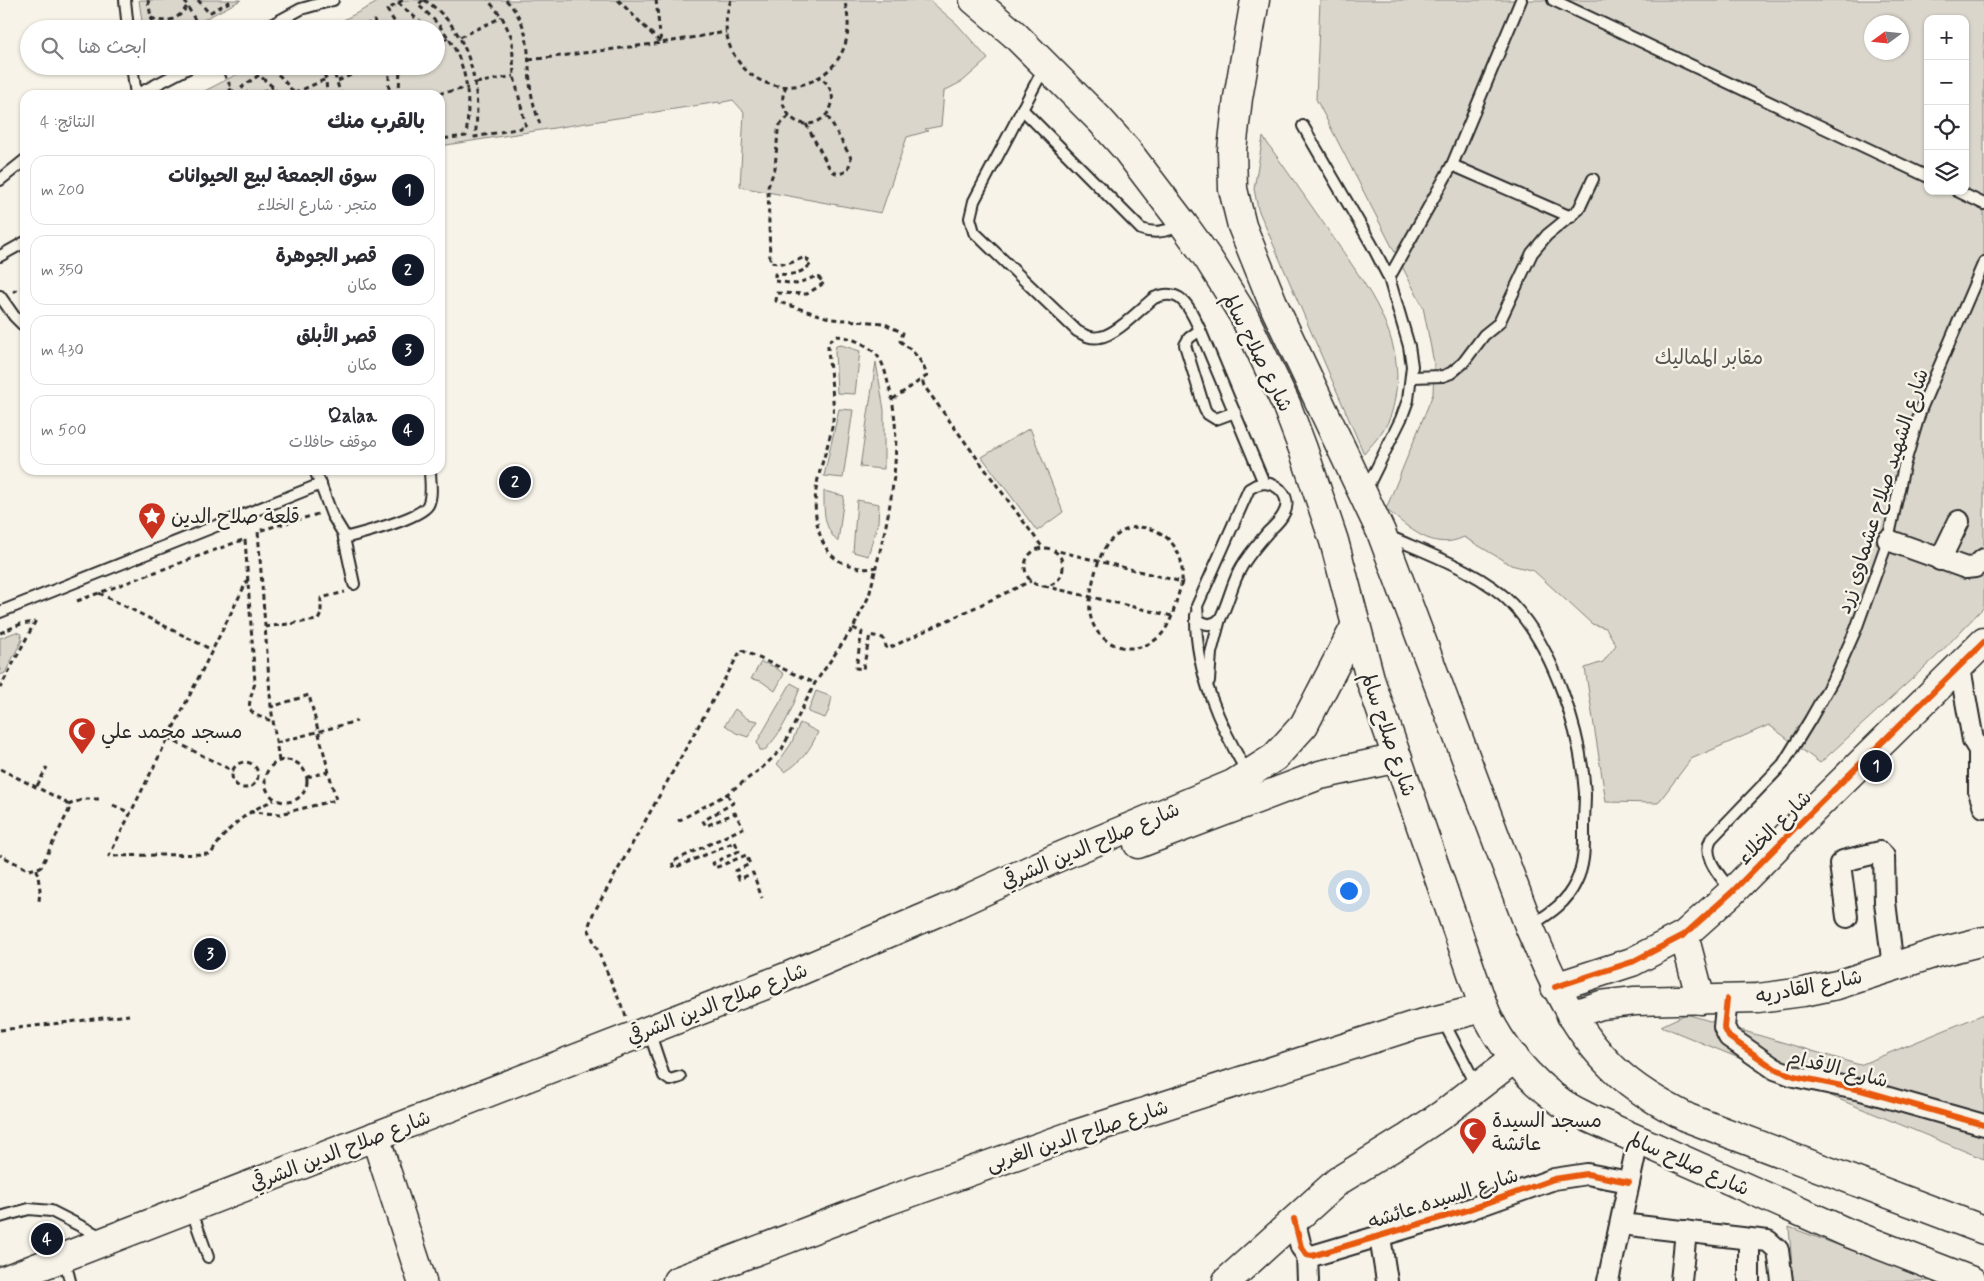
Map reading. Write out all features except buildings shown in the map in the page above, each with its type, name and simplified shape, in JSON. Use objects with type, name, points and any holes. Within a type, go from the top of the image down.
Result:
[{"type":"main road","name":"شارع صلاح سالم","points":[[974,0],[1014,34],[1100,120],[1184,225],[1209,260],[1244,316],[1286,404],[1303,449],[1334,541],[1364,659],[1484,1008],[1491,1027],[1504,1046],[1543,1088],[1562,1103],[1589,1118],[1846,1232],[1972,1281]]},
{"type":"main road","points":[[1003,0],[1014,34]]},
{"type":"main road","name":"شارع صلاح سالم","points":[[1255,0],[1238,98],[1232,150],[1233,189],[1242,226],[1258,270],[1380,532],[1529,926],[1555,987],[1571,1015],[1588,1041],[1612,1068],[1657,1102],[1688,1118],[1984,1230]]},
{"type":"main road","name":"شارع صلاح الدين الشرقي","points":[[62,1278],[196,1223],[377,1144],[786,977],[1054,859],[1234,784],[1275,757],[1304,725],[1356,625]]},
{"type":"main road","name":"شارع الخلاء","points":[[1555,987],[1632,962],[1684,935],[1732,892],[1795,828],[1960,668],[1984,642]]},
{"type":"main road","name":"شارع صلاح الدين الشرقي","points":[[2,1281],[107,1240],[653,1043],[934,932],[1075,869],[1320,775],[1398,758]]},
{"type":"main road","points":[[1684,935],[1714,999]]},
{"type":"main road","name":"شارع القادريه","points":[[1571,1015],[1601,1005],[1635,1001],[1758,998],[1803,992],[1837,985],[1984,940]]},
{"type":"main road","name":"شارع صلاح الدين الغربى","points":[[677,1281],[1017,1154],[1412,1026],[1484,1008]]},
{"type":"main road","points":[[1227,1281],[1338,1181],[1406,1139],[1515,1058]]},
{"type":"main road","points":[[377,1144],[422,1281]]},
{"type":"street","points":[[1940,560],[1959,521]]},
{"type":"street","points":[[1888,540],[1940,560],[1971,568],[1984,560]]},
{"type":"street","points":[[1960,668],[1974,740],[1981,751],[1979,792],[1984,807]]},
{"type":"street","points":[[1847,917],[1840,864],[1843,861],[1880,852],[1884,856],[1884,896],[1893,967]]},
{"type":"street","name":"شارع الاقدام","points":[[1714,999],[1729,1037],[1775,1069],[1794,1076],[1861,1090],[1984,1125]]},
{"type":"street","points":[[1608,1281],[1638,1141]]},
{"type":"street","name":"شارع السيده عائشه","points":[[1307,1255],[1312,1256],[1380,1237],[1467,1210],[1554,1178],[1587,1174],[1629,1182]]},
{"type":"street","points":[[1294,1219],[1300,1247],[1307,1255],[1308,1281]]},
{"type":"street","points":[[1621,1224],[1768,1241],[1776,1246],[1779,1254],[1782,1281]]},
{"type":"street","points":[[1682,1281],[1686,1232]]},
{"type":"street","points":[[1380,1237],[1387,1281]]},
{"type":"street","points":[[1749,1239],[1749,1281]]},
{"type":"lane","points":[[125,0],[127,20]]},
{"type":"lane","points":[[281,20],[301,9],[312,0]]},
{"type":"lane","points":[[301,9],[333,0]]},
{"type":"lane","points":[[1389,278],[1452,165],[1521,0]]},
{"type":"lane","points":[[1553,0],[1924,175]]},
{"type":"lane","points":[[1045,65],[971,209],[972,225],[979,238],[1077,332],[1084,336],[1093,338],[1106,336],[1154,298],[1169,294],[1184,301],[1200,330],[1264,483]]},
{"type":"lane","points":[[133,75],[135,90]]},
{"type":"lane","points":[[146,90],[175,75]]},
{"type":"lane","points":[[1022,109],[1141,229],[1150,233],[1184,225]]},
{"type":"lane","points":[[1303,126],[1389,278],[1409,346],[1412,377],[1408,400],[1401,419],[1364,495]]},
{"type":"lane","points":[[0,180],[20,164]]},
{"type":"lane","points":[[1452,165],[1570,217]]},
{"type":"lane","points":[[1412,377],[1443,376],[1452,373],[1463,364],[1484,335],[1499,322],[1532,253],[1548,234],[1579,209],[1593,179]]},
{"type":"lane","points":[[1965,195],[1984,204]]},
{"type":"lane","points":[[0,256],[20,245]]},
{"type":"lane","name":"شارع الشهيد صلاح عشماوى زرد","points":[[1732,892],[1707,853],[1711,838],[1783,764],[1835,676],[1856,629],[1888,540],[1904,466],[1921,409],[1984,262]]},
{"type":"lane","points":[[0,296],[20,322]]},
{"type":"lane","points":[[1200,330],[1189,338],[1185,345],[1205,410],[1216,419],[1235,412]]},
{"type":"lane","points":[[317,475],[330,510],[344,538],[354,584]]},
{"type":"lane","points":[[344,538],[369,533],[424,510],[430,500],[430,475]]},
{"type":"lane","points":[[1209,687],[1211,653],[1220,619],[1241,567],[1255,547],[1283,516],[1286,509],[1284,494],[1272,484],[1264,483],[1250,489],[1196,606],[1197,644],[1203,673],[1222,723],[1249,775]]},
{"type":"lane","points":[[0,612],[321,484]]},
{"type":"lane","points":[[1380,532],[1472,574],[1504,595],[1528,623],[1558,679],[1570,714],[1585,792],[1585,850],[1580,872],[1566,899],[1556,910],[1529,926]]},
{"type":"lane","points":[[1196,615],[1201,622],[1208,624],[1213,624],[1220,619]]},
{"type":"lane","points":[[1442,1018],[1478,1086]]},
{"type":"lane","points":[[653,1043],[664,1076],[670,1080],[680,1077]]},
{"type":"lane","points":[[0,1217],[29,1208],[51,1211],[107,1240]]},
{"type":"lane","points":[[196,1223],[208,1257]]},
{"type":"path","points":[[148,0],[151,18],[156,20]]},
{"type":"path","points":[[184,0],[195,20]]},
{"type":"path","points":[[198,0],[209,13],[234,0]]},
{"type":"path","points":[[394,20],[388,10],[403,0]]},
{"type":"path","points":[[433,20],[418,5],[424,0],[440,12],[460,37],[466,50],[476,83],[478,107],[475,137],[526,127],[514,76],[512,38],[502,17],[488,0]]},
{"type":"path","points":[[506,0],[519,16],[524,27],[527,39],[532,98],[541,127]]},
{"type":"path","points":[[618,0],[661,44]]},
{"type":"path","points":[[656,0],[661,44]]},
{"type":"path","points":[[731,0],[726,20],[726,32],[734,55],[750,74],[767,82],[786,86],[809,82],[820,77],[838,60],[848,36],[848,12],[844,0]]},
{"type":"path","points":[[398,3],[418,20]]},
{"type":"path","points":[[172,20],[183,12],[187,6]]},
{"type":"path","points":[[460,37],[502,17]]},
{"type":"path","points":[[529,60],[661,44],[726,32]]},
{"type":"path","points":[[445,34],[460,60],[468,88],[469,111],[466,136],[445,138]]},
{"type":"path","points":[[224,75],[232,90]]},
{"type":"path","points":[[246,90],[242,87],[259,75],[275,90]]},
{"type":"path","points":[[278,75],[292,90]]},
{"type":"path","points":[[324,75],[327,90]]},
{"type":"path","points":[[335,75],[340,90]]},
{"type":"path","points":[[338,82],[352,75]]},
{"type":"path","points":[[389,75],[389,90]]},
{"type":"path","points":[[399,90],[400,75]]},
{"type":"path","points":[[476,83],[514,76]]},
{"type":"path","points":[[786,86],[782,99],[784,108],[789,116],[806,124],[817,122],[826,115],[832,105],[833,97],[831,89],[820,77]]},
{"type":"path","points":[[303,90],[326,79]]},
{"type":"path","points":[[265,90],[273,87]]},
{"type":"path","points":[[445,92],[468,88]]},
{"type":"path","points":[[806,124],[831,170],[842,174],[848,170],[851,158],[826,115]]},
{"type":"path","points":[[789,116],[780,125],[778,131],[775,168],[768,186],[770,262],[788,264],[805,257],[811,264],[806,270],[791,275],[775,274],[775,281],[796,284],[817,276],[824,283],[807,294],[777,293],[776,301],[832,319],[890,326],[903,333],[900,341],[918,356],[927,376],[893,399]]},
{"type":"path","points":[[678,821],[727,794],[762,768],[782,748],[815,683],[853,628],[869,596],[886,528],[894,464],[893,399],[880,358],[870,348],[842,336],[836,336],[831,338],[828,348],[833,419],[816,489],[815,502],[819,532],[824,546],[830,555],[840,562],[863,570],[876,567]]},
{"type":"path","points":[[922,380],[924,386],[1043,548]]},
{"type":"path","points":[[279,761],[271,707],[258,531],[330,510]]},
{"type":"path","points":[[1132,528],[1146,528],[1160,532],[1172,541],[1179,554],[1182,582],[1172,616],[1165,631],[1156,640],[1137,648],[1118,646],[1106,640],[1097,631],[1091,619],[1090,597],[1099,562],[1108,543],[1119,533],[1132,528]]},
{"type":"path","points":[[77,601],[245,539],[255,683],[248,702],[256,716],[273,721]]},
{"type":"path","points":[[1172,616],[1044,586],[1031,581],[1025,570],[1026,563],[1032,553],[1043,548],[1182,582]]},
{"type":"path","points":[[1044,586],[1056,582],[1063,572],[1062,560],[1054,550]]},
{"type":"path","points":[[248,579],[109,856],[210,854],[227,831],[249,812],[274,800]]},
{"type":"path","points":[[853,628],[862,632],[856,668],[863,669],[870,635],[883,638],[887,648],[1031,581]]},
{"type":"path","points":[[265,627],[318,620],[321,614],[321,598],[351,591],[354,584]]},
{"type":"path","points":[[99,593],[212,650]]},
{"type":"path","points":[[0,633],[21,624],[34,622],[0,688]]},
{"type":"path","points":[[626,1016],[588,928],[590,921],[741,650],[815,683]]},
{"type":"path","points":[[249,812],[280,814],[336,800],[309,695],[271,707]]},
{"type":"path","points":[[276,743],[357,722]]},
{"type":"path","points":[[168,738],[233,771]]},
{"type":"path","points":[[279,761],[294,761],[300,765],[307,777],[307,784],[301,797],[288,803],[280,803],[268,795],[264,781],[268,768],[279,761]]},
{"type":"path","points":[[0,762],[0,768],[64,801],[68,806],[68,814],[43,864],[37,869],[25,869],[0,855]]},
{"type":"path","points":[[250,763],[257,770],[257,780],[251,787],[241,787],[234,781],[233,771],[240,764],[250,763]]},
{"type":"path","points":[[37,786],[47,767]]},
{"type":"path","points":[[307,777],[328,772]]},
{"type":"path","points":[[257,780],[264,781]]},
{"type":"path","points":[[727,794],[733,803],[703,821],[706,826],[735,812],[743,828],[672,862],[674,868],[735,842],[739,851],[713,863],[715,868],[746,855],[750,864],[735,870],[739,879],[753,873],[762,898]]},
{"type":"path","points":[[68,806],[84,798],[102,800]]},
{"type":"path","points":[[113,805],[130,813]]},
{"type":"path","points":[[37,869],[40,890],[39,901]]},
{"type":"path","points":[[0,1030],[129,1015]]},
{"type":"green space","points":[[139,0],[241,0],[203,20],[142,20]]},
{"type":"green space","points":[[382,0],[929,0],[957,24],[988,59],[963,81],[944,91],[941,126],[925,129],[928,131],[907,137],[881,213],[740,187],[744,112],[733,100],[720,104],[719,102],[445,145],[445,90],[207,90],[236,75],[445,75],[445,20],[343,20]]},
{"type":"green space","name":"مقابر المماليك","points":[[1320,0],[1984,0],[1984,607],[1937,656],[1820,763],[1769,725],[1691,759],[1658,803],[1606,802],[1585,668],[1603,662],[1616,645],[1606,628],[1592,624],[1534,571],[1511,565],[1464,537],[1442,542],[1422,536],[1386,509],[1433,394],[1434,363],[1423,307],[1316,99]]},
{"type":"green space","points":[[1263,137],[1359,276],[1381,314],[1389,334],[1395,354],[1397,376],[1395,398],[1391,415],[1385,426],[1364,454],[1258,209],[1254,189]]},
{"type":"green space","points":[[841,345],[860,351],[855,394],[837,393],[835,351],[836,346]]},
{"type":"green space","points":[[876,362],[884,410],[884,469],[860,467]]},
{"type":"green space","points":[[839,409],[853,410],[843,478],[824,476]]},
{"type":"green space","points":[[1030,428],[1063,512],[1037,531],[982,457]]},
{"type":"green space","points":[[824,491],[844,496],[838,542],[829,531],[827,525],[824,512]]},
{"type":"green space","points":[[857,500],[879,504],[878,522],[868,556],[853,552]]},
{"type":"green space","points":[[16,632],[21,634],[22,640],[5,673],[0,675],[0,638]]},
{"type":"green space","points":[[761,662],[773,666],[784,674],[775,691],[761,681],[751,679]]},
{"type":"green space","points":[[791,683],[800,688],[790,713],[771,743],[765,750],[760,750],[757,742]]},
{"type":"green space","points":[[816,691],[832,697],[825,718],[808,712]]},
{"type":"green space","points":[[735,709],[748,719],[758,721],[748,737],[736,733],[725,725]]},
{"type":"green space","points":[[800,723],[818,732],[805,755],[785,772],[777,764],[791,744]]},
{"type":"green space","points":[[1686,1014],[1860,1065],[1984,1014],[1984,1159],[1661,1026]]},
{"type":"green space","points":[[1789,1227],[1935,1281],[1793,1281]]},
{"type":"cycle path","points":[[1555,987],[1632,962],[1684,935],[1732,892],[1984,642]]},
{"type":"cycle path","points":[[1727,999],[1724,1027],[1729,1037],[1775,1069],[1794,1076],[1861,1090],[1984,1125]]},
{"type":"cycle path","points":[[1294,1219],[1301,1247],[1307,1255],[1312,1256],[1467,1210],[1554,1179],[1587,1174],[1629,1182]]},
{"type":"place","name":"قصر الجوهرة","points":[[515,482]]},
{"type":"place","name":"قلعة صلاح الدين","points":[[152,540]]},
{"type":"place","name":"مسجد محمد علي","points":[[82,755]]},
{"type":"place","name":"سوق الجمعة لبيع الحيوانات","points":[[1876,766]]},
{"type":"place","name":"قصر الأبلق","points":[[210,954]]},
{"type":"place","name":"مسجد السيدة عائشة","points":[[1473,1155]]},
{"type":"place","name":"Qalaa","points":[[47,1239]]}]
